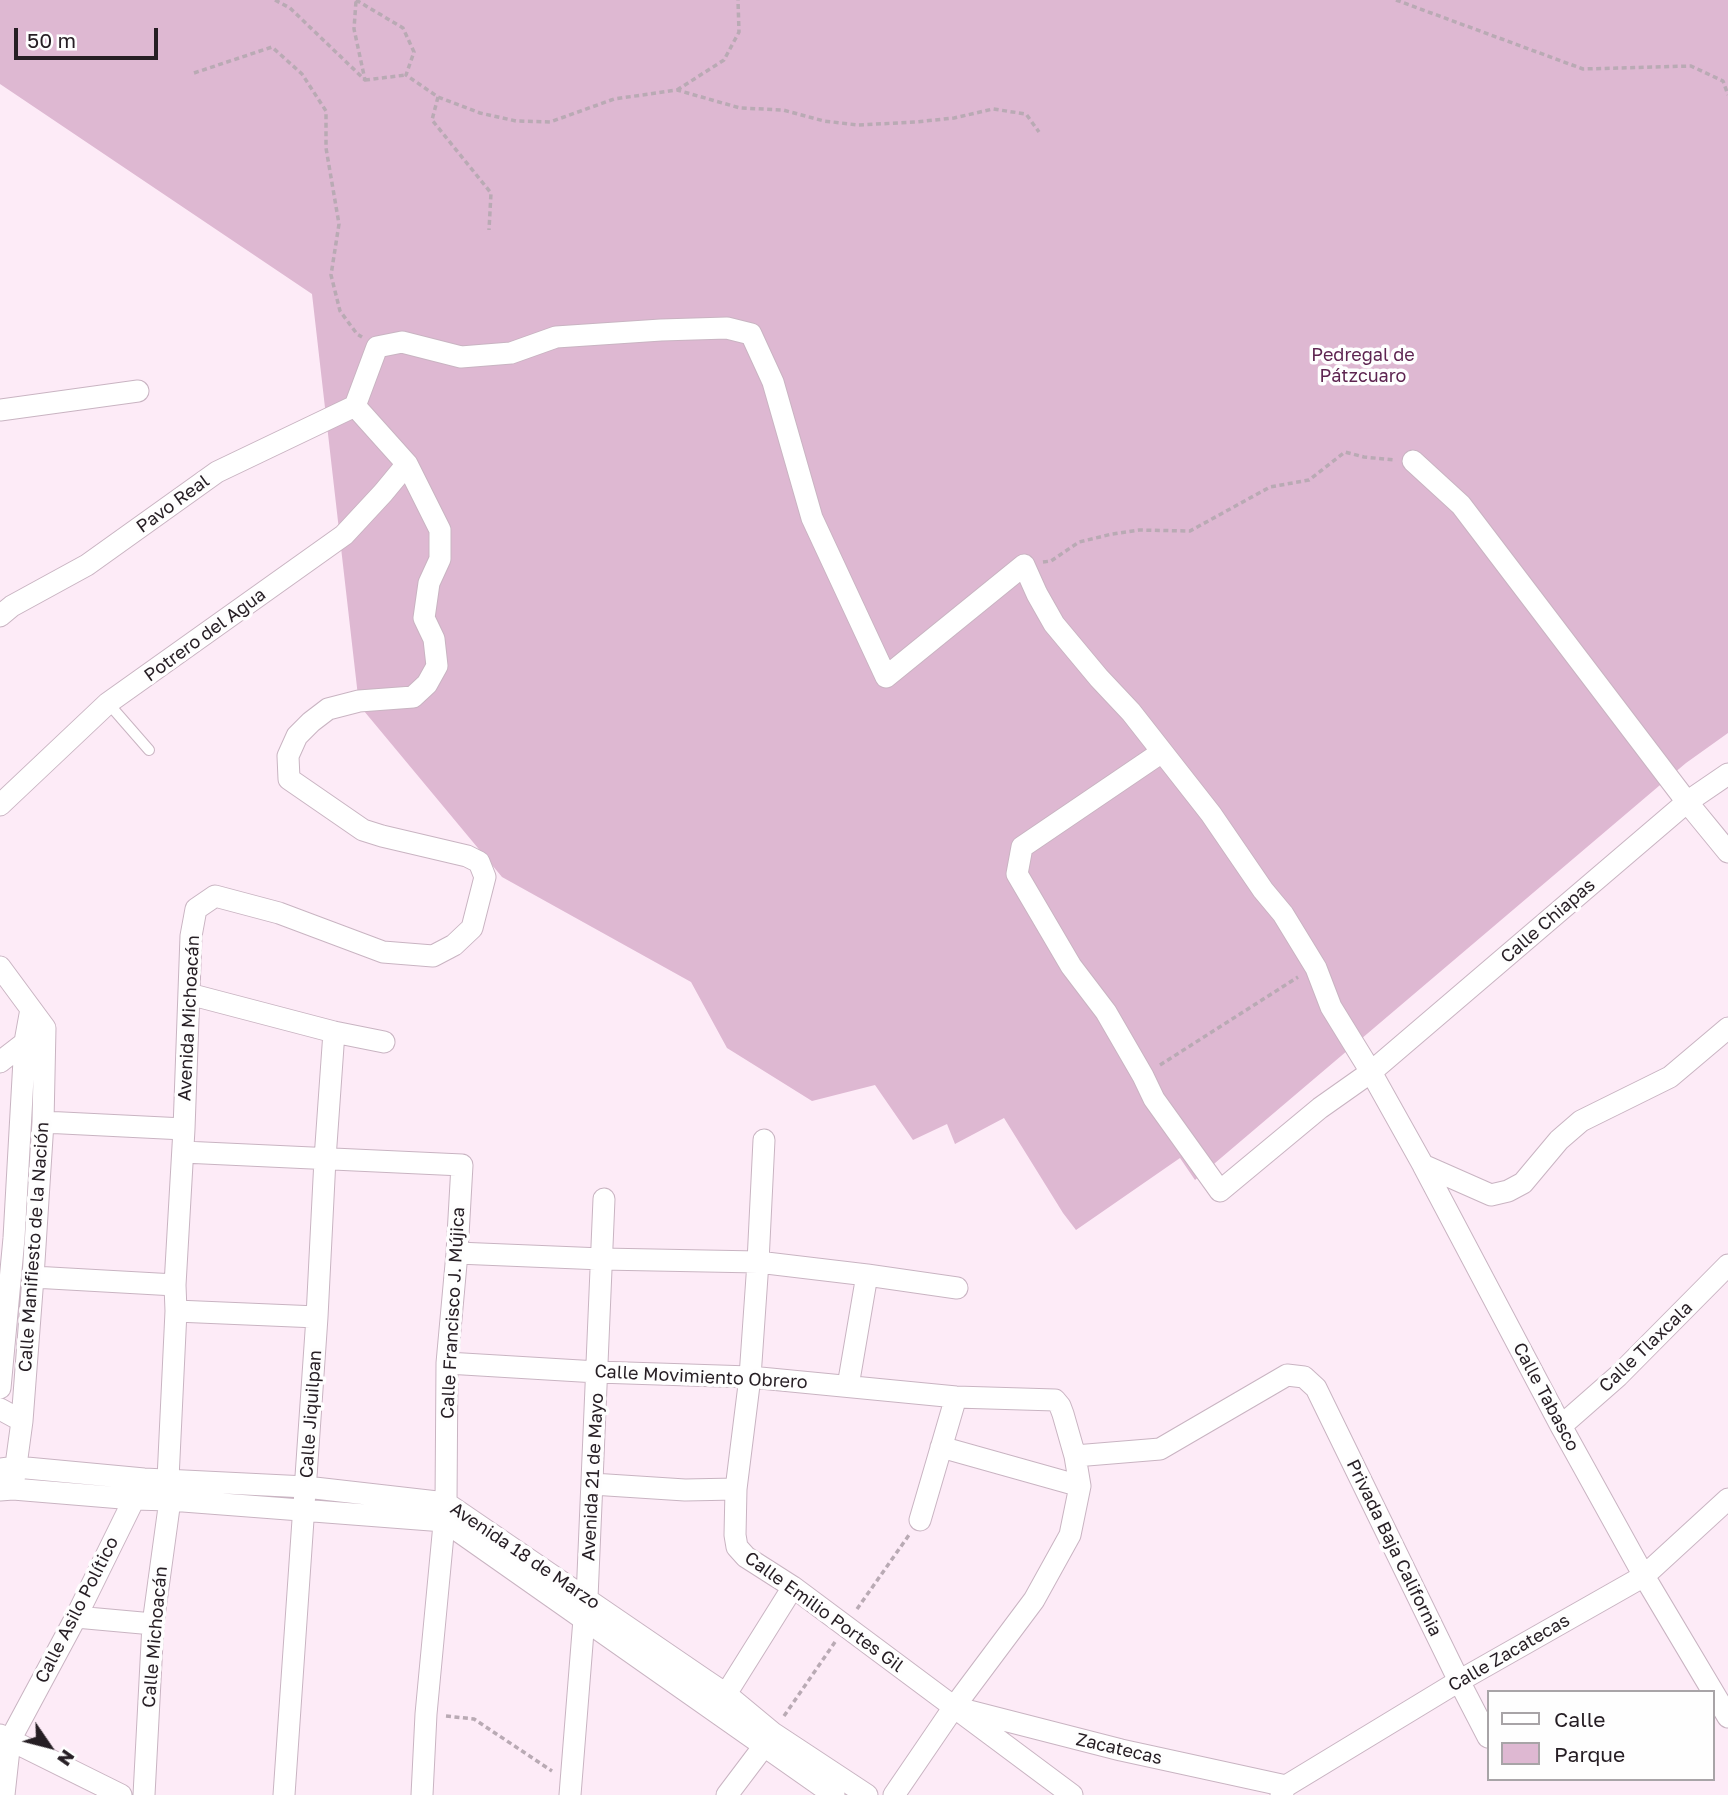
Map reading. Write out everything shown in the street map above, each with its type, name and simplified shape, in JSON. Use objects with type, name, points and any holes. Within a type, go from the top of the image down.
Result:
[{"type":"street","points":[[407,464],[355,406],[377,346],[402,342],[461,357],[511,353],[556,337],[727,328],[751,334],[773,382],[812,518],[886,677],[1024,565]]},
{"type":"street","points":[[0,410],[138,391]]},
{"type":"street","name":"Pavo Real","points":[[0,616],[12,606],[87,565],[217,472],[355,406]]},
{"type":"street","points":[[1413,461],[1461,505],[1728,852]]},
{"type":"street","name":"Potrero del Agua","points":[[0,805],[108,703],[344,535],[407,464]]},
{"type":"street","name":"Avenida Michoacán","points":[[169,1490],[175,1285],[191,936],[196,909],[215,896],[279,913],[383,952],[433,956],[454,945],[472,928],[485,877],[479,862],[467,856],[363,830],[289,779],[288,755],[298,736],[328,709],[359,701],[413,698],[427,684],[437,666],[434,639],[424,618],[429,583],[440,559],[440,530],[407,464]]},
{"type":"street","name":"Calle Tabasco","points":[[1024,565],[1054,624],[1131,712],[1211,814],[1263,890],[1283,914],[1316,968],[1331,1007],[1423,1165],[1644,1576],[1712,1690]]},
{"type":"street","points":[[1143,1076],[1106,1012],[1072,966],[1017,874],[1022,847],[1162,752]]},
{"type":"street","name":"Calle Chiapas","points":[[1143,1076],[1154,1099],[1220,1191],[1301,1122],[1371,1072],[1687,802],[1728,774]]},
{"type":"street","points":[[0,967],[45,1028],[0,1062]]},
{"type":"street","points":[[189,994],[334,1032],[384,1042]]},
{"type":"street","name":"Calle Manifiesto de la Nación","points":[[0,1388],[7,1237],[16,1199],[25,1042],[31,1009]]},
{"type":"street","name":"Calle Manifiesto de la Nación","points":[[6,1489],[8,1468],[22,1420],[43,1122],[45,1028]]},
{"type":"street","points":[[1423,1165],[1490,1195],[1508,1191],[1523,1182],[1559,1140],[1581,1121],[1670,1077],[1728,1028]]},
{"type":"street","name":"Calle Jiquilpan","points":[[285,1795],[334,1032]]},
{"type":"street","points":[[43,1122],[184,1129]]},
{"type":"street","name":"Calle Emilio Portes Gil","points":[[764,1140],[750,1377],[736,1489],[737,1547],[746,1557],[793,1587],[1072,1795]]},
{"type":"street","points":[[183,1153],[324,1159]]},
{"type":"street","name":"Calle Francisco J. Mújica","points":[[324,1159],[462,1165],[447,1363],[445,1512],[426,1714],[422,1795]]},
{"type":"street","points":[[16,1199],[37,1200]]},
{"type":"street","name":"Avenida 21 de Mayo","points":[[571,1790],[592,1484],[604,1199]]},
{"type":"street","points":[[457,1253],[758,1262],[957,1288]]},
{"type":"street","name":"Calle Tlaxcala","points":[[1562,1426],[1618,1376],[1728,1265]]},
{"type":"street","points":[[848,1386],[867,1275]]},
{"type":"street","points":[[33,1277],[175,1285]]},
{"type":"street","points":[[176,1311],[317,1317]]},
{"type":"street","name":"Calle Movimiento Obrero","points":[[447,1363],[750,1377],[956,1397],[1055,1400],[1060,1406],[1074,1456]]},
{"type":"street","name":"Privada Baja California","points":[[1074,1456],[1160,1449],[1287,1375],[1304,1377],[1316,1388],[1486,1733]]},
{"type":"street","points":[[920,1520],[956,1397]]},
{"type":"street","points":[[0,1409],[22,1420]]},
{"type":"street","points":[[941,1447],[1080,1486]]},
{"type":"street","points":[[894,1795],[954,1707],[1034,1600],[1070,1535],[1080,1486],[1074,1456]]},
{"type":"street","name":"Avenida 18 de Marzo","points":[[8,1468],[144,1479],[169,1490],[304,1509],[445,1512]]},
{"type":"street","name":"Calle Asilo Político","points":[[5,1737],[75,1617],[144,1479]]},
{"type":"street","points":[[592,1484],[685,1490],[736,1489]]},
{"type":"street","name":"Avenida 18 de Marzo","points":[[6,1489],[134,1499],[169,1490],[306,1487],[445,1512],[699,1688],[764,1746],[834,1795]]},
{"type":"street","name":"Calle Michoacán","points":[[144,1795],[153,1624],[169,1490]]},
{"type":"street","name":"Calle Zacatecas","points":[[1287,1792],[1459,1681],[1644,1576],[1728,1499]]},
{"type":"street","points":[[726,1694],[793,1587]]},
{"type":"street","points":[[75,1617],[153,1624]]},
{"type":"street","name":"Avenida 18 de Marzo","points":[[699,1688],[726,1694],[773,1732],[867,1795]]},
{"type":"street","name":"Calle Tabasco","points":[[1714,1694],[1728,1717]]},
{"type":"street","name":"Zacatecas","points":[[954,1707],[1287,1792]]},
{"type":"street","points":[[4,1795],[5,1737],[121,1795]]},
{"type":"street","points":[[727,1795],[764,1746]]},
{"type":"street","points":[[571,1790],[590,1795]]},
{"type":"lane","points":[[108,703],[149,750]]},
{"type":"path","points":[[275,0],[290,8],[365,80]]},
{"type":"path","points":[[365,80],[406,75],[438,97],[480,113],[516,121],[550,122],[614,99],[677,90],[724,61],[739,32],[738,0]]},
{"type":"path","points":[[1396,0],[1583,69],[1691,66],[1723,81],[1728,95]]},
{"type":"path","points":[[365,80],[354,29],[356,1],[403,28],[414,52],[406,75]]},
{"type":"path","points":[[194,73],[272,47],[302,74],[326,111],[326,148],[340,224],[331,275],[340,311],[357,334],[377,346]]},
{"type":"path","points":[[677,90],[740,108],[783,110],[824,121],[858,125],[954,118],[993,109],[1026,114],[1039,132]]},
{"type":"path","points":[[438,97],[432,120],[491,193],[488,230]]},
{"type":"path","points":[[1024,565],[1051,561],[1079,542],[1112,534],[1139,530],[1189,531],[1270,487],[1309,480],[1345,452],[1364,457],[1413,461]]},
{"type":"path","points":[[1143,1076],[1289,982],[1316,968]]},
{"type":"path","points":[[426,1714],[474,1719],[571,1790]]},
{"type":"green space","name":"Pedregal de Pátzcuaro","points":[[0,0],[1728,0],[1728,733],[1686,763],[1195,1180],[1180,1158],[1076,1230],[1004,1118],[955,1144],[947,1124],[913,1140],[875,1085],[812,1101],[727,1048],[691,982],[502,877],[359,705],[312,294],[0,84]]}]
